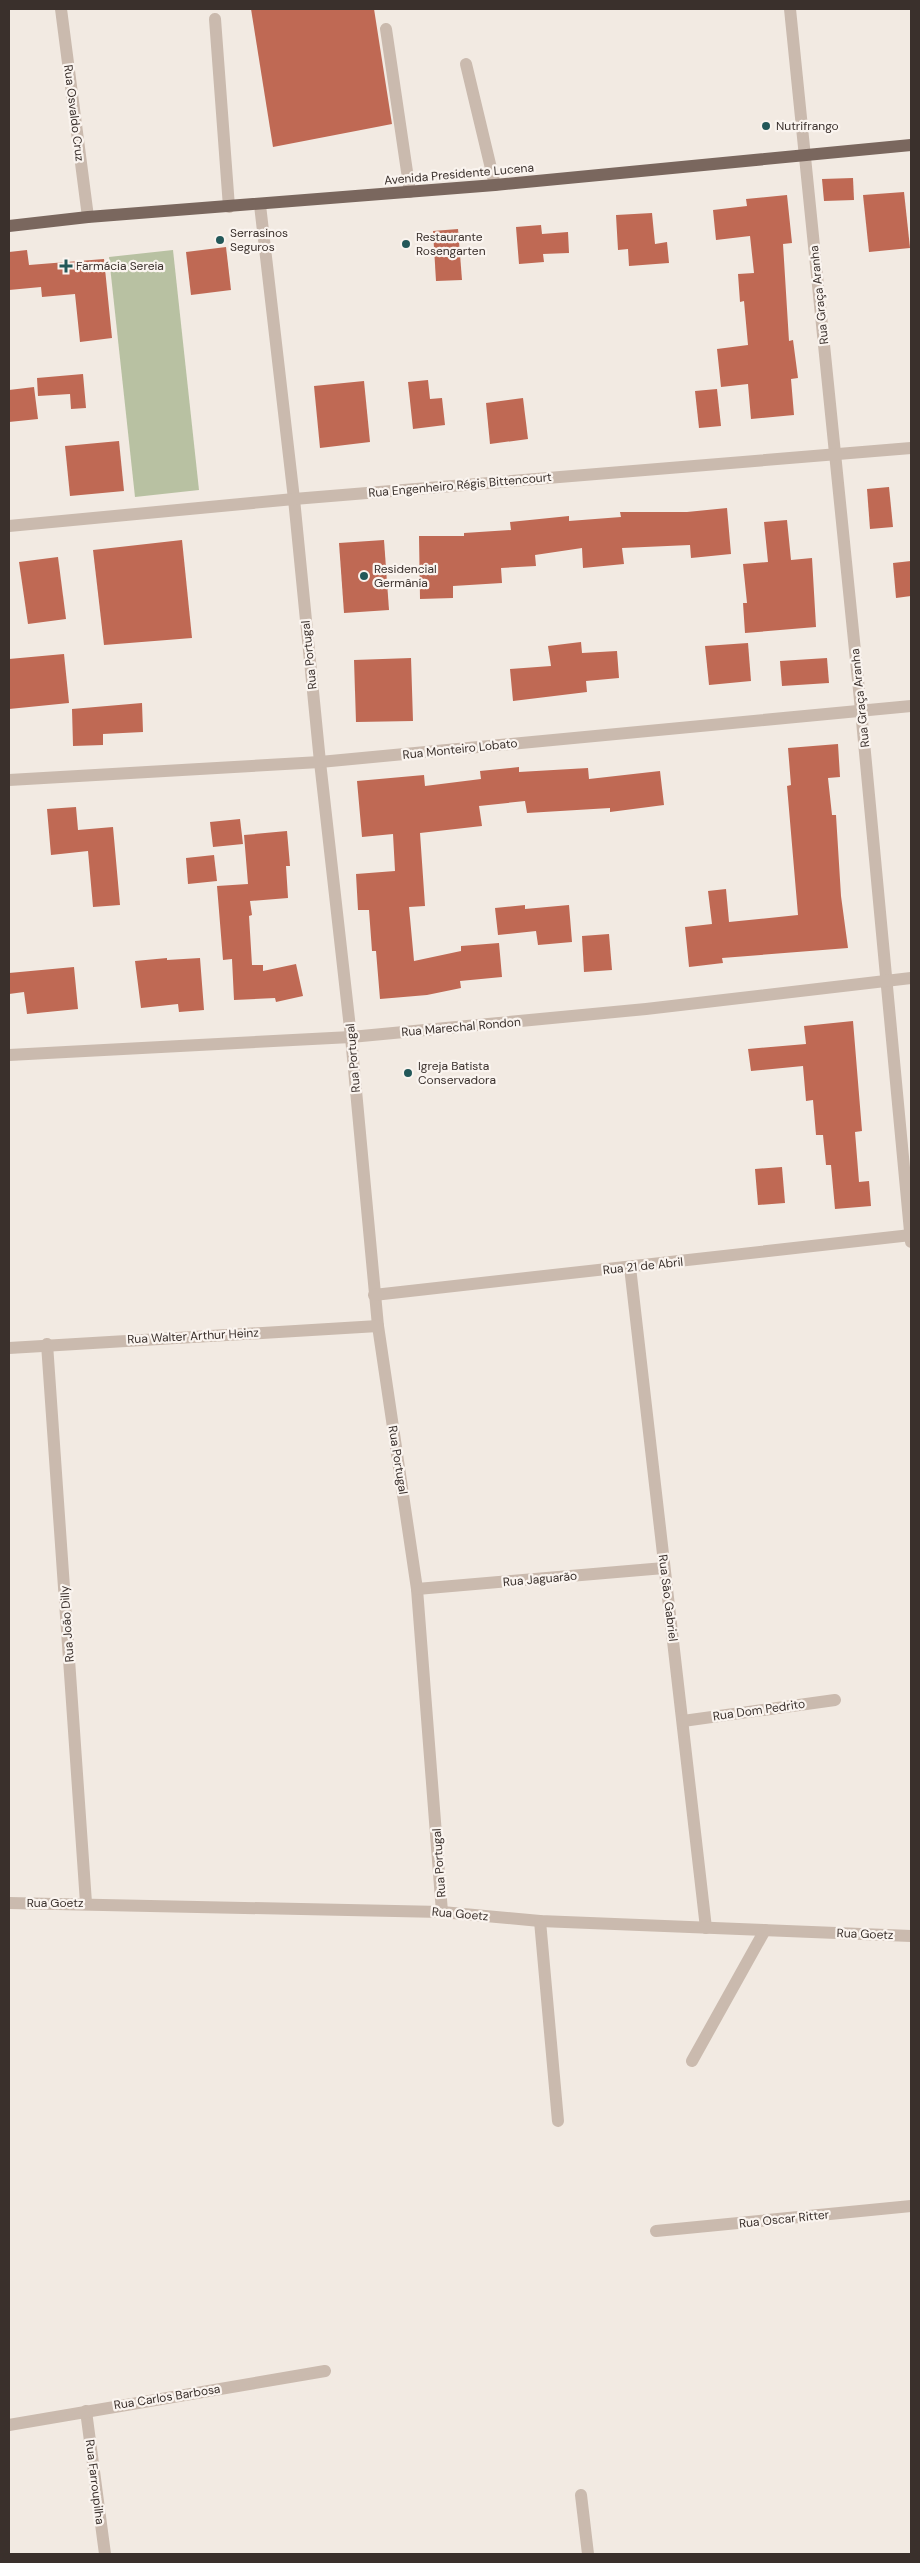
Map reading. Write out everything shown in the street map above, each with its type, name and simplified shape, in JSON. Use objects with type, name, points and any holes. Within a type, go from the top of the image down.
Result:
[{"type":"main road","name":"Avenida Presidente Lucena","points":[[9,226],[88,217],[260,205],[495,185],[911,145]]},
{"type":"street","name":"Rua Osvaldo Cruz","points":[[61,9],[88,217]]},
{"type":"street","name":"Rua Graça Aranha","points":[[790,9],[861,710],[911,1238]]},
{"type":"street","points":[[215,20],[229,206]]},
{"type":"street","points":[[386,29],[410,192]]},
{"type":"street","points":[[466,64],[495,185]]},
{"type":"street","name":"Rua Portugal","points":[[260,205],[294,499],[320,762],[351,1037],[374,1295],[417,1589],[442,1912]]},
{"type":"street","name":"Rua Engenheiro Régis Bittencourt","points":[[9,526],[294,499],[911,448]]},
{"type":"street","name":"Rua Monteiro Lobato","points":[[9,780],[320,762],[911,706]]},
{"type":"street","name":"Rua Marechal Rondon","points":[[9,1055],[351,1037],[646,1009],[911,978]]},
{"type":"street","name":"Rua 21 de Abril","points":[[374,1295],[911,1238]]},
{"type":"street","name":"Rua São Gabriel","points":[[630,1267],[706,1928]]},
{"type":"street","name":"Rua Walter Arthur Heinz","points":[[9,1348],[48,1344],[378,1326]]},
{"type":"street","name":"Rua João Dilly","points":[[48,1344],[86,1903]]},
{"type":"street","name":"Rua Jaguarão","points":[[417,1589],[664,1568]]},
{"type":"street","name":"Rua Dom Pedrito","points":[[683,1721],[834,1700]]},
{"type":"street","name":"Rua Goetz","points":[[9,1903],[86,1903],[442,1912],[540,1921],[911,1936]]},
{"type":"street","points":[[540,1921],[558,2121]]},
{"type":"street","points":[[692,2061],[765,1930]]},
{"type":"street","name":"Rua Oscar Ritter","points":[[656,2231],[911,2206]]},
{"type":"street","name":"Rua Carlos Barbosa","points":[[9,2425],[86,2410],[325,2371]]},
{"type":"street","name":"Rua Farroupilha","points":[[86,2410],[104,2554]]},
{"type":"street","points":[[581,2495],[588,2554]]},
{"type":"green space","points":[[173,250],[199,490],[135,497],[109,257]]},
{"type":"building","points":[[251,9],[374,9],[392,124],[273,147]]},
{"type":"building","points":[[853,178],[854,200],[824,201],[822,179]]},
{"type":"building","points":[[904,192],[910,248],[869,252],[863,195]]},
{"type":"building","points":[[787,195],[792,243],[783,244],[789,341],[793,340],[798,378],[791,379],[794,415],[751,419],[748,384],[721,387],[717,349],[748,345],[744,301],[740,302],[738,274],[754,273],[750,236],[716,240],[713,210],[747,206],[746,199]]},
{"type":"building","points":[[652,213],[655,244],[667,242],[669,263],[629,266],[628,249],[618,250],[616,215]]},
{"type":"building","points":[[541,225],[542,234],[568,232],[569,253],[543,254],[544,262],[519,264],[516,227]]},
{"type":"building","points":[[458,229],[462,280],[436,281],[433,231]]},
{"type":"building","points":[[226,247],[231,290],[191,295],[186,252]]},
{"type":"building","points":[[27,250],[29,265],[104,259],[112,338],[80,342],[75,294],[42,297],[41,287],[9,290],[9,252]]},
{"type":"building","points":[[83,374],[86,408],[71,409],[70,394],[38,396],[37,378]]},
{"type":"building","points":[[428,380],[430,399],[442,398],[445,425],[413,429],[408,382]]},
{"type":"building","points":[[364,381],[370,442],[320,448],[314,386]]},
{"type":"building","points":[[34,387],[38,419],[9,422],[9,390]]},
{"type":"building","points":[[717,389],[721,426],[699,428],[695,391]]},
{"type":"building","points":[[523,398],[528,439],[490,444],[486,403]]},
{"type":"building","points":[[119,441],[124,491],[70,496],[65,446]]},
{"type":"building","points":[[889,487],[893,527],[870,529],[867,489]]},
{"type":"building","points":[[727,508],[731,554],[691,558],[690,545],[622,548],[624,564],[583,568],[582,548],[535,555],[536,566],[501,568],[502,583],[453,586],[453,598],[420,599],[419,536],[464,536],[464,533],[511,530],[510,522],[569,516],[569,521],[621,517],[620,512],[687,512]]},
{"type":"building","points":[[787,520],[791,560],[812,558],[816,627],[745,633],[743,603],[747,603],[743,564],[768,562],[764,522]]},
{"type":"building","points":[[182,540],[192,638],[104,645],[93,550]]},
{"type":"building","name":"Residencial Germânia","points":[[384,540],[389,610],[344,613],[339,543]]},
{"type":"building","points":[[58,557],[66,619],[28,624],[19,562]]},
{"type":"building","points":[[911,561],[911,596],[896,598],[893,563]]},
{"type":"building","points":[[581,642],[582,653],[617,651],[619,678],[586,681],[587,692],[513,701],[510,669],[551,666],[548,646]]},
{"type":"building","points":[[748,643],[751,681],[709,685],[705,646]]},
{"type":"building","points":[[64,654],[69,703],[9,709],[9,659]]},
{"type":"building","points":[[411,658],[413,721],[356,722],[354,660]]},
{"type":"building","points":[[827,658],[829,683],[782,686],[780,661]]},
{"type":"building","points":[[142,703],[143,732],[103,734],[103,745],[73,746],[72,709]]},
{"type":"building","points":[[838,744],[840,777],[828,778],[832,815],[836,815],[841,896],[848,948],[722,958],[723,963],[689,967],[685,927],[712,924],[708,891],[726,889],[729,922],[798,915],[787,786],[791,785],[788,748]]},
{"type":"building","points":[[519,767],[519,772],[588,768],[589,779],[660,771],[664,805],[610,812],[610,808],[527,813],[525,801],[479,806],[482,826],[420,833],[425,906],[409,907],[414,961],[461,951],[461,946],[499,943],[502,977],[460,981],[461,988],[427,995],[380,999],[376,951],[372,951],[369,910],[358,910],[356,874],[395,871],[393,834],[362,837],[357,781],[424,775],[425,786],[481,779],[480,771]]},
{"type":"building","points":[[76,807],[78,830],[113,827],[120,905],[93,907],[88,851],[51,855],[47,809]]},
{"type":"building","points":[[240,819],[243,844],[213,847],[210,822]]},
{"type":"building","points":[[287,831],[290,866],[286,866],[288,898],[250,901],[252,915],[249,916],[252,965],[263,965],[263,971],[296,964],[303,996],[276,1002],[275,998],[234,1000],[232,959],[223,960],[217,886],[248,884],[244,835]]},
{"type":"building","points":[[214,855],[217,881],[188,884],[186,858]]},
{"type":"building","points":[[525,905],[525,909],[569,905],[572,942],[538,945],[536,931],[498,935],[495,908]]},
{"type":"building","points":[[609,934],[612,970],[584,972],[582,936]]},
{"type":"building","points":[[167,958],[167,960],[200,958],[204,1010],[179,1012],[178,1004],[141,1008],[135,961]]},
{"type":"building","points":[[74,967],[78,1009],[27,1014],[24,992],[9,994],[9,973]]},
{"type":"building","points":[[853,1021],[862,1131],[855,1132],[859,1182],[869,1181],[871,1206],[835,1209],[831,1165],[826,1165],[823,1135],[816,1135],[813,1100],[806,1101],[803,1066],[751,1071],[748,1049],[806,1044],[804,1026]]},
{"type":"building","points":[[782,1167],[785,1203],[758,1205],[755,1169]]},
{"type":"place","name":"Nutrifrango","points":[[766,126]]},
{"type":"place","name":"Serrasinos Seguros","points":[[220,240]]},
{"type":"place","name":"Restaurante Rosengarten","points":[[406,244]]},
{"type":"place","name":"Farmácia Sereia","points":[[66,266]]},
{"type":"place","name":"Residencial Germânia","points":[[364,576]]},
{"type":"place","name":"Igreja Batista Conservadora","points":[[408,1073]]}]
